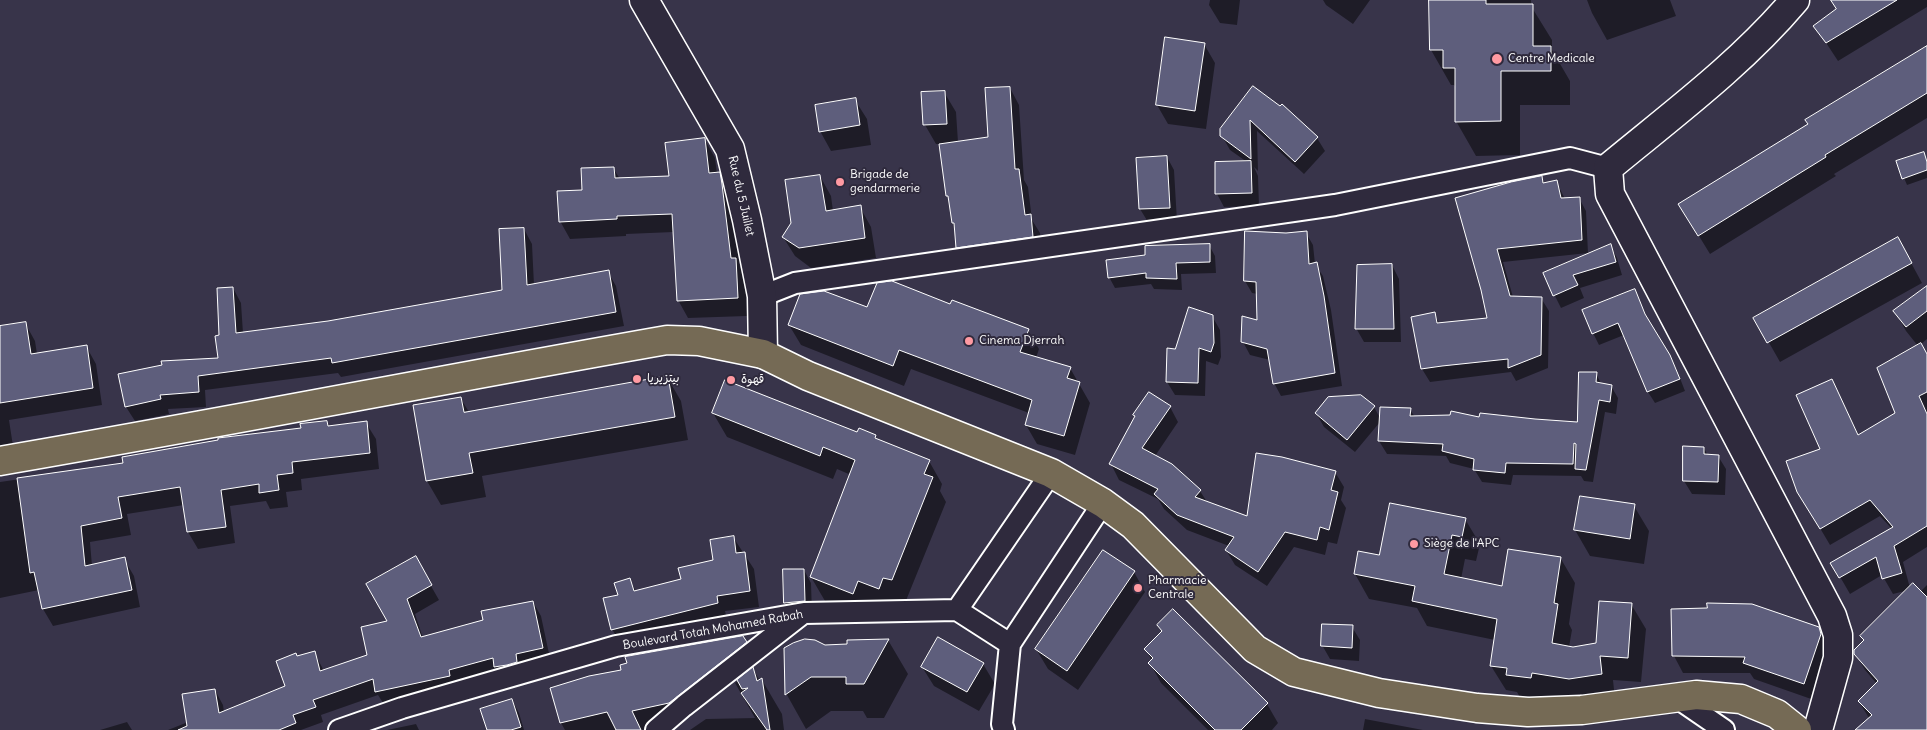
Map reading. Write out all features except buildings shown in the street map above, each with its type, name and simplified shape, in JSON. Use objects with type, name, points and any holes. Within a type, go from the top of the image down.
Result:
[{"type":"main road","points":[[0,461],[191,428],[464,376],[667,340],[699,341],[763,354],[808,376],[1051,473],[1103,503],[1133,525],[1255,649],[1294,672],[1379,693],[1477,708],[1528,712],[1582,710],[1696,695],[1742,699],[1777,714],[1797,730]]},
{"type":"street","name":"Rue du 5 Juillet","points":[[644,0],[730,150],[747,220],[762,296],[763,354]]},
{"type":"street","points":[[1608,168],[1704,89],[1777,21],[1795,0]]},
{"type":"street","points":[[762,296],[795,283],[1334,205],[1570,158],[1608,168]]},
{"type":"street","points":[[1608,168],[1610,194],[1832,616],[1838,635],[1838,658],[1818,730]]},
{"type":"street","points":[[1010,644],[957,610],[1051,473]]},
{"type":"street","points":[[1004,730],[1002,724],[1010,644],[1103,503]]},
{"type":"street","name":"Boulevard Totah Mohamed Rabah","points":[[339,730],[402,708],[616,646],[804,613],[957,610]]},
{"type":"street","points":[[656,730],[804,613]]},
{"type":"street","points":[[1676,697],[1724,730]]},
{"type":"place","name":"Centre Medicale","points":[[1497,59]]},
{"type":"place","name":"Brigade de gendarmerie","points":[[840,182]]},
{"type":"place","name":"Cinema Djerrah","points":[[969,341]]},
{"type":"place","name":"بيتزيريا","points":[[637,379]]},
{"type":"place","name":"قهوة","points":[[731,380]]},
{"type":"place","name":"Siège de l'APC","points":[[1414,544]]},
{"type":"place","name":"Pharmacie Centrale","points":[[1138,588]]}]
